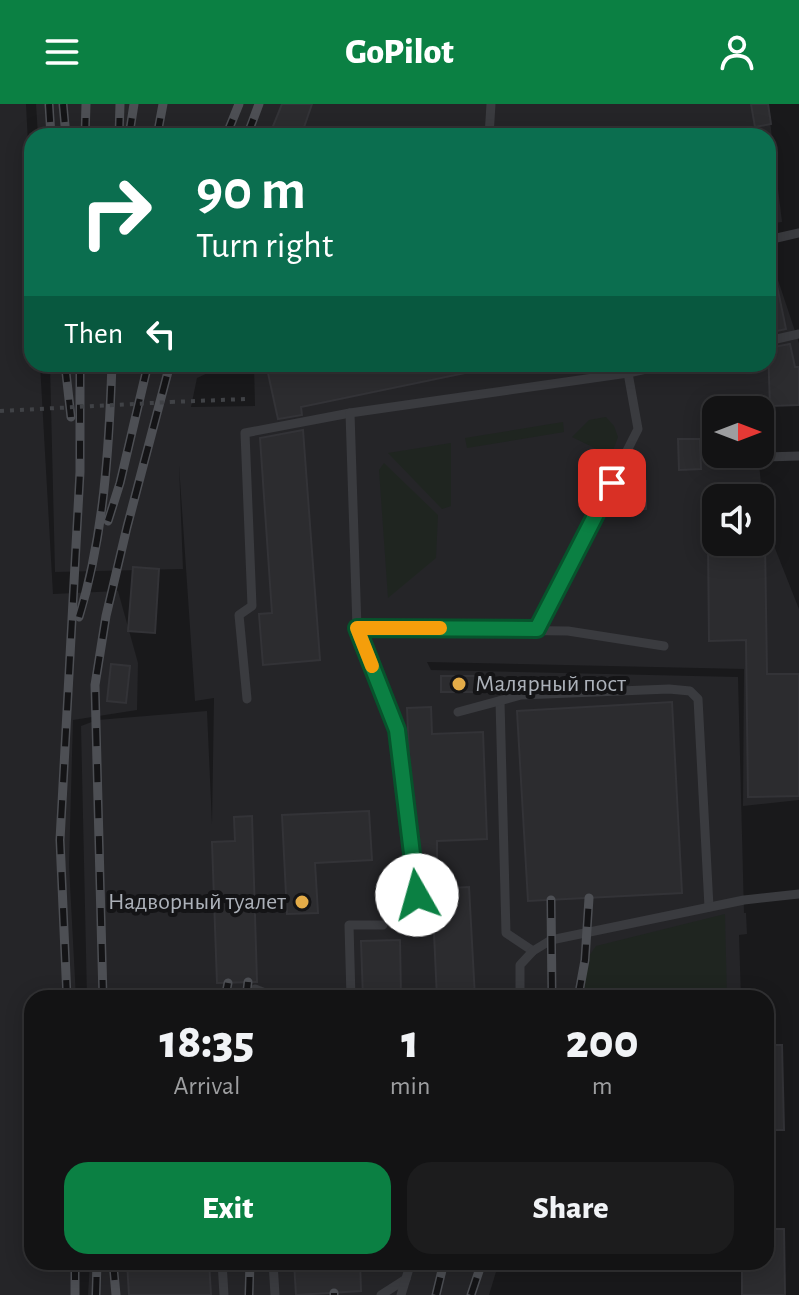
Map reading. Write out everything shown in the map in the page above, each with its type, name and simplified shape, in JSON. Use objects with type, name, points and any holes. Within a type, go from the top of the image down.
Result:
[{"type":"lane","points":[[490,128],[491,104]]},
{"type":"lane","points":[[776,238],[799,233]]},
{"type":"lane","points":[[776,339],[799,334]]},
{"type":"lane","points":[[247,699],[239,615],[252,606],[245,433],[350,413],[633,372]]},
{"type":"lane","points":[[537,629],[638,429],[628,373]]},
{"type":"lane","points":[[350,413],[357,628],[397,730],[417,895]]},
{"type":"lane","points":[[774,457],[799,456]]},
{"type":"lane","points":[[357,628],[537,629],[664,646]]},
{"type":"lane","points":[[458,712],[521,695],[669,689],[690,691],[698,699],[709,907]]},
{"type":"lane","points":[[500,701],[506,933],[533,951]]},
{"type":"lane","points":[[520,990],[520,965],[533,951],[551,940],[773,895],[799,894]]},
{"type":"lane","points":[[351,990],[349,925],[383,925]]},
{"type":"lane","points":[[222,1270],[224,1295]]},
{"type":"lane","points":[[273,1270],[275,1295]]},
{"type":"lane","points":[[401,1295],[409,1270]]},
{"type":"lane","points":[[381,1295],[406,1279]]},
{"type":"path","points":[[0,411],[245,399]]},
{"type":"shaded area","points":[[0,104],[26,104],[24,372],[40,372],[53,594],[118,591],[138,663],[137,710],[73,720],[69,865],[76,990],[24,990],[24,1270],[80,1270],[78,1295],[0,1295]]},
{"type":"shaded area","points":[[36,104],[768,104],[771,128],[38,128]]},
{"type":"shaded area","points":[[776,171],[782,222],[776,223]]},
{"type":"shaded area","points":[[776,274],[799,343],[799,405],[774,406],[774,396],[702,396],[702,468],[759,468],[761,484],[702,484],[702,556],[774,556],[774,546],[799,609],[799,800],[743,806],[744,669],[427,662],[431,670],[738,677],[747,934],[739,935],[741,990],[87,990],[81,726],[97,720],[207,711],[212,824],[214,698],[195,701],[179,465],[183,569],[55,572],[50,372],[210,372],[197,378],[191,407],[255,406],[254,372],[776,372]]},
{"type":"shaded area","points":[[606,417],[618,437],[611,456],[572,437],[589,420]]},
{"type":"shaded area","points":[[563,422],[564,432],[467,448],[465,438]]},
{"type":"shaded area","points":[[451,443],[451,506],[442,509],[388,453]]},
{"type":"shaded area","points":[[384,463],[438,515],[436,558],[388,598],[379,470]]},
{"type":"shaded area","points":[[725,914],[727,990],[578,990],[589,956],[596,946]]},
{"type":"shaded area","points":[[90,1270],[497,1270],[489,1295],[88,1295]]},
{"type":"building","points":[[282,104],[312,104],[304,128],[272,128]]},
{"type":"building","points":[[751,104],[768,104],[771,124],[755,127]]},
{"type":"building","points":[[776,281],[786,329],[776,331]]},
{"type":"building","points":[[790,344],[795,367],[799,367],[799,405],[774,406],[774,396],[770,396],[769,372],[776,372],[776,347]]},
{"type":"building","points":[[268,372],[470,372],[301,407],[302,415],[278,419]]},
{"type":"building","points":[[303,430],[320,660],[263,665],[259,614],[272,613],[260,438]]},
{"type":"building","points":[[678,439],[700,439],[701,469],[679,470]]},
{"type":"building","points":[[630,481],[646,481],[646,509],[630,510]]},
{"type":"building","points":[[708,556],[765,556],[767,674],[799,674],[799,796],[748,797],[746,640],[709,641]]},
{"type":"building","points":[[133,567],[159,569],[155,633],[128,631]]},
{"type":"building","points":[[111,664],[130,666],[126,703],[107,701]]},
{"type":"building","name":"Малярный пост","points":[[441,676],[478,676],[478,692],[441,692]]},
{"type":"building","points":[[672,702],[682,893],[528,901],[517,711]]},
{"type":"building","points":[[431,707],[432,734],[483,732],[487,839],[437,841],[437,859],[420,860],[410,775],[407,708]]},
{"type":"building","points":[[369,811],[372,860],[315,863],[318,913],[287,914],[282,815]]},
{"type":"building","points":[[252,816],[257,982],[217,983],[212,842],[235,841],[234,817]]},
{"type":"building","points":[[469,887],[475,990],[437,990],[432,889]]},
{"type":"building","points":[[400,940],[401,990],[363,990],[361,941]]},
{"type":"building","points":[[774,1045],[782,1045],[784,1130],[774,1130]]},
{"type":"building","points":[[774,1229],[784,1229],[785,1295],[742,1295],[742,1270],[774,1270]]},
{"type":"building","points":[[127,1270],[209,1270],[211,1295],[129,1295]]},
{"type":"building","points":[[294,1270],[360,1270],[361,1291],[296,1295]]},
{"type":"railway","points":[[49,104],[50,128]]},
{"type":"railway","points":[[63,104],[65,128]]},
{"type":"railway","points":[[85,128],[86,104]]},
{"type":"railway","points":[[119,128],[120,104]]},
{"type":"railway","points":[[130,128],[134,104]]},
{"type":"railway","points":[[158,128],[163,104]]},
{"type":"railway","points":[[229,128],[239,104]]},
{"type":"railway","points":[[250,128],[259,104]]},
{"type":"railway","points":[[66,372],[71,417]]},
{"type":"railway","points":[[67,990],[60,840],[80,472],[80,372]]},
{"type":"railway","points":[[79,617],[100,523],[112,372]]},
{"type":"railway","points":[[108,521],[146,372]]},
{"type":"railway","points":[[103,990],[95,685],[106,616],[168,372]]},
{"type":"railway","points":[[579,990],[585,960],[589,898]]},
{"type":"railway","points":[[551,900],[552,990]]},
{"type":"railway","points":[[247,990],[248,982]]},
{"type":"railway","points":[[227,990],[228,983]]},
{"type":"railway","points":[[75,1270],[75,1295]]},
{"type":"railway","points":[[96,1295],[97,1270]]},
{"type":"railway","points":[[114,1270],[116,1295]]},
{"type":"railway","points":[[249,1295],[250,1270]]},
{"type":"railway","points":[[436,1295],[442,1270]]},
{"type":"railway","points":[[471,1295],[479,1270]]},
{"type":"slow traffic","points":[[372,666],[357,628],[440,628]]},
{"type":"place","name":"Малярный пост","points":[[459,684]]},
{"type":"place","name":"Надворный туалет","points":[[302,902]]},
{"type":"route","points":[[417,895],[397,730],[357,628],[537,629],[612,483]]}]
